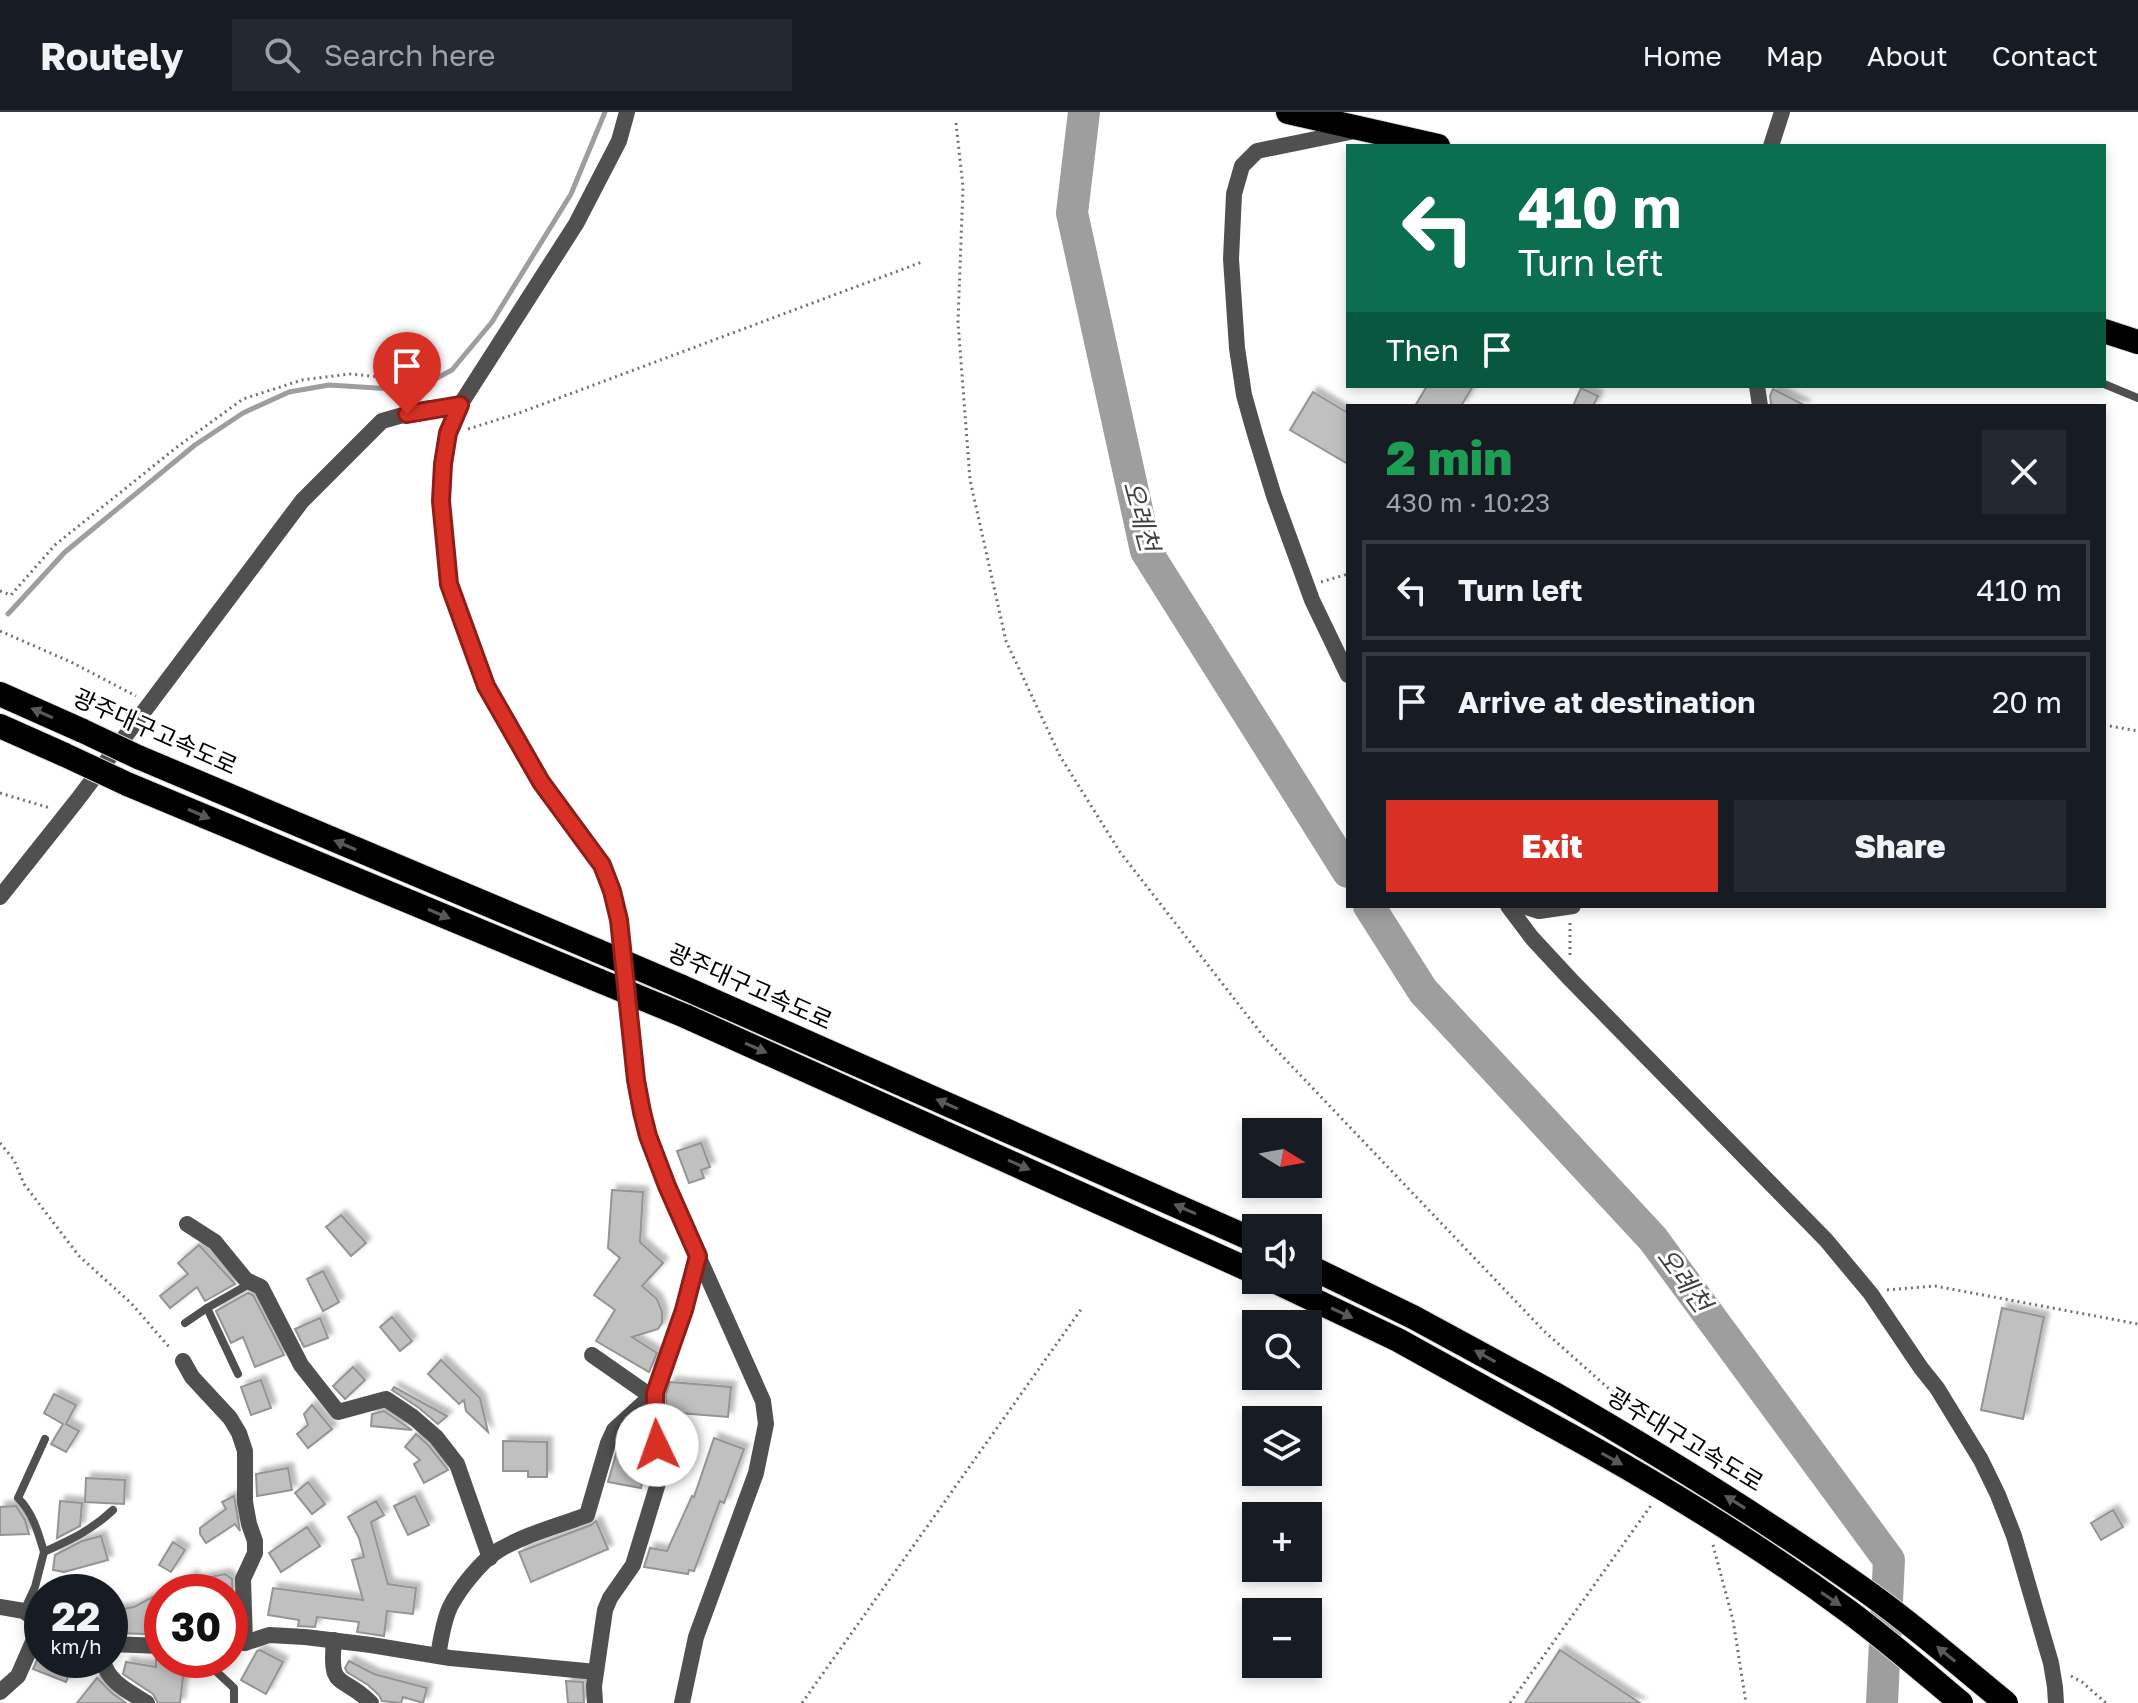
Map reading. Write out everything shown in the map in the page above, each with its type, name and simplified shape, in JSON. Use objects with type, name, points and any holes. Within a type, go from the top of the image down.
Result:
[{"type":"highway","points":[[1288,112],[1429,144]]},
{"type":"highway","points":[[2106,332],[2138,342]]},
{"type":"highway","name":"광주대구고속도로","points":[[0,694],[138,757],[680,986],[1242,1235]]},
{"type":"highway","points":[[0,726],[127,784],[685,1016],[1242,1267]]},
{"type":"highway","name":"광주대구고속도로","points":[[1322,1273],[1413,1317],[1553,1393],[1686,1471],[1866,1590],[2006,1703]]},
{"type":"highway","points":[[1301,1294],[1398,1340],[1632,1469],[1740,1537],[1848,1611],[1961,1703]]},
{"type":"street","points":[[627,112],[619,141],[576,224],[460,405],[448,433],[441,501],[449,584],[486,686],[541,782],[602,865],[612,891],[619,920],[636,1080],[648,1136],[661,1172],[763,1401],[766,1424],[756,1473],[696,1637],[682,1703]]},
{"type":"street","points":[[1772,144],[1782,112]]},
{"type":"street","points":[[1346,672],[1308,587],[1274,496],[1244,395],[1231,272],[1232,217],[1234,194],[1242,166],[1257,151],[1365,129]]},
{"type":"street","points":[[0,897],[302,501],[382,421],[460,405]]},
{"type":"street","points":[[1510,908],[1532,938],[1575,984],[1826,1240],[1871,1294],[1937,1388],[1981,1460],[1998,1495],[2027,1575],[2051,1663],[2056,1703]]},
{"type":"street","points":[[1529,908],[1539,911],[1559,908]]},
{"type":"street","points":[[187,1224],[215,1242],[246,1280],[261,1287],[301,1365],[338,1412],[386,1399],[436,1437],[457,1464],[490,1558]]},
{"type":"street","points":[[595,1703],[605,1610],[633,1565],[659,1480],[655,1399],[698,1256]]},
{"type":"street","points":[[592,1355],[655,1399]]},
{"type":"street","points":[[183,1361],[192,1377],[230,1418],[245,1451],[245,1502],[255,1541],[255,1553],[245,1574]]},
{"type":"street","points":[[438,1656],[451,1606],[475,1572],[497,1551],[587,1515],[614,1430],[648,1399],[655,1399]]},
{"type":"street","points":[[0,1607],[24,1611]]},
{"type":"street","points":[[248,1640],[269,1635],[334,1640],[438,1656],[596,1672]]},
{"type":"street","points":[[334,1640],[334,1673],[339,1681],[371,1703]]},
{"type":"street","points":[[0,1692],[18,1676],[24,1662]]},
{"type":"street","points":[[113,1678],[147,1703]]},
{"type":"lane","points":[[2106,385],[2138,398]]},
{"type":"lane","points":[[185,1323],[252,1283]]},
{"type":"lane","points":[[207,1308],[238,1374]]},
{"type":"lane","points":[[38,1574],[44,1552],[36,1525],[18,1498],[45,1439]]},
{"type":"lane","points":[[44,1552],[80,1536],[113,1510]]},
{"type":"lane","points":[[223,1678],[234,1688],[234,1703]]},
{"type":"path","points":[[956,123],[963,187],[958,322],[970,480],[1006,641],[1060,756],[1120,852],[1264,1037],[1544,1331],[1635,1412],[1642,1424]]},
{"type":"path","points":[[448,433],[519,413],[922,262]]},
{"type":"path","points":[[0,591],[11,595],[55,545],[177,447],[243,399],[302,380],[350,374],[401,379],[407,414]]},
{"type":"path","points":[[1308,587],[1346,575]]},
{"type":"path","points":[[0,631],[71,662],[150,703]]},
{"type":"path","points":[[2106,725],[2138,731]]},
{"type":"path","points":[[0,793],[66,813]]},
{"type":"path","points":[[1573,908],[1569,932],[1575,984]]},
{"type":"path","points":[[0,1143],[14,1160],[24,1184],[79,1256],[131,1303],[183,1361]]},
{"type":"path","points":[[1871,1294],[1935,1286],[2138,1324]]},
{"type":"path","points":[[802,1703],[1082,1308]]},
{"type":"path","points":[[1510,1703],[1658,1495]]},
{"type":"path","points":[[1713,1543],[1733,1620],[1746,1703]]},
{"type":"path","points":[[2051,1663],[2082,1682],[2106,1703]]},
{"type":"building","points":[[1426,388],[1472,388],[1462,404],[1416,404]]},
{"type":"building","points":[[1581,388],[1598,396],[1594,404],[1574,404]]},
{"type":"building","points":[[1773,389],[1802,404],[1771,404]]},
{"type":"building","points":[[1313,392],[1346,412],[1346,463],[1290,430]]},
{"type":"building","points":[[701,1143],[710,1167],[701,1170],[704,1178],[689,1183],[677,1151]]},
{"type":"building","points":[[612,1190],[643,1192],[640,1242],[663,1263],[642,1286],[657,1299],[662,1323],[658,1329],[632,1337],[657,1353],[649,1372],[596,1341],[615,1310],[594,1295],[620,1258],[608,1248]]},
{"type":"building","points":[[341,1215],[366,1243],[351,1256],[326,1227]]},
{"type":"building","points":[[199,1245],[235,1284],[205,1301],[197,1287],[170,1308],[160,1296],[188,1274],[178,1263]]},
{"type":"building","points":[[323,1271],[339,1302],[323,1311],[307,1279]]},
{"type":"building","points":[[248,1293],[253,1295],[284,1355],[255,1367],[243,1337],[231,1343],[216,1311]]},
{"type":"building","points":[[2002,1308],[2044,1317],[2023,1419],[1981,1410]]},
{"type":"building","points":[[392,1317],[412,1341],[400,1351],[380,1327]]},
{"type":"building","points":[[320,1318],[328,1338],[304,1347],[295,1329]]},
{"type":"building","points":[[441,1360],[480,1398],[488,1432],[466,1411],[464,1400],[459,1404],[428,1374]]},
{"type":"building","points":[[353,1367],[365,1380],[345,1399],[333,1386]]},
{"type":"building","points":[[261,1380],[271,1408],[251,1415],[241,1387]]},
{"type":"building","points":[[670,1382],[731,1387],[728,1417],[667,1412],[666,1395]]},
{"type":"building","points":[[394,1387],[447,1416],[438,1424],[392,1390]]},
{"type":"building","points":[[54,1394],[76,1405],[66,1424],[79,1431],[66,1452],[51,1444],[63,1424],[44,1413]]},
{"type":"building","points":[[312,1405],[332,1429],[308,1448],[297,1434],[308,1425],[304,1414]]},
{"type":"building","points":[[384,1411],[412,1430],[371,1426],[372,1414]]},
{"type":"building","points":[[416,1434],[448,1470],[424,1483],[414,1464],[420,1460],[405,1447]]},
{"type":"building","points":[[714,1438],[744,1449],[724,1503],[720,1501],[694,1571],[689,1570],[688,1574],[644,1567],[650,1548],[667,1551],[694,1497]]},
{"type":"building","points":[[503,1441],[547,1442],[547,1477],[528,1477],[528,1471],[503,1471]]},
{"type":"building","points":[[617,1451],[647,1456],[641,1488],[608,1482]]},
{"type":"building","points":[[288,1468],[292,1490],[257,1496],[256,1474]]},
{"type":"building","points":[[86,1478],[125,1480],[124,1504],[85,1502]]},
{"type":"building","points":[[308,1482],[325,1504],[312,1514],[295,1493]]},
{"type":"building","points":[[234,1496],[240,1531],[235,1524],[206,1543],[200,1528],[226,1509],[222,1502]]},
{"type":"building","points":[[415,1496],[429,1525],[408,1535],[394,1506]]},
{"type":"building","points":[[60,1501],[82,1503],[80,1526],[57,1538]]},
{"type":"building","points":[[376,1501],[384,1515],[371,1522],[388,1584],[416,1588],[413,1614],[387,1611],[384,1636],[357,1632],[359,1622],[317,1617],[315,1627],[298,1626],[299,1620],[268,1615],[273,1588],[363,1600],[352,1560],[364,1557],[359,1538],[348,1517]]},
{"type":"building","points":[[16,1506],[29,1534],[0,1535],[0,1507]]},
{"type":"building","points":[[2113,1510],[2123,1527],[2101,1540],[2091,1523]]},
{"type":"building","points":[[596,1521],[608,1549],[531,1582],[519,1552]]},
{"type":"building","points":[[307,1527],[320,1546],[281,1572],[269,1553]]},
{"type":"building","points":[[101,1536],[108,1560],[64,1572],[53,1570],[55,1555],[82,1541]]},
{"type":"building","points":[[173,1542],[185,1550],[171,1572],[159,1565]]},
{"type":"building","points":[[144,1602],[144,1634],[128,1633],[128,1608]]},
{"type":"building","points":[[1560,1650],[1640,1703],[1525,1703]]},
{"type":"building","points":[[257,1651],[283,1662],[266,1694],[241,1680],[248,1678],[248,1667]]},
{"type":"building","points":[[349,1661],[374,1674],[427,1688],[423,1703],[403,1697],[401,1703],[382,1701],[368,1685],[347,1672],[345,1668]]},
{"type":"building","points":[[128,1662],[144,1665],[144,1678],[183,1678],[180,1703],[158,1703],[153,1694],[128,1677]]},
{"type":"building","points":[[97,1678],[126,1703],[77,1703]]},
{"type":"building","points":[[566,1681],[583,1682],[584,1703],[568,1703]]},
{"type":"waterway","points":[[416,389],[452,370],[492,322],[571,194],[605,112]]},
{"type":"waterway","name":"오례천","points":[[1084,112],[1072,213],[1146,551],[1346,869]]},
{"type":"waterway","points":[[8,614],[65,552],[195,445],[243,413],[289,392],[329,385],[392,389]]},
{"type":"waterway","name":"오례천","points":[[1370,908],[1423,991],[1653,1239],[1889,1560],[1882,1703]]},
{"type":"route","points":[[407,414],[460,405],[448,433],[443,464],[441,501],[449,584],[486,686],[541,782],[602,865],[612,891],[619,920],[642,1112],[667,1186],[698,1256],[674,1342],[655,1393],[657,1445]]}]
